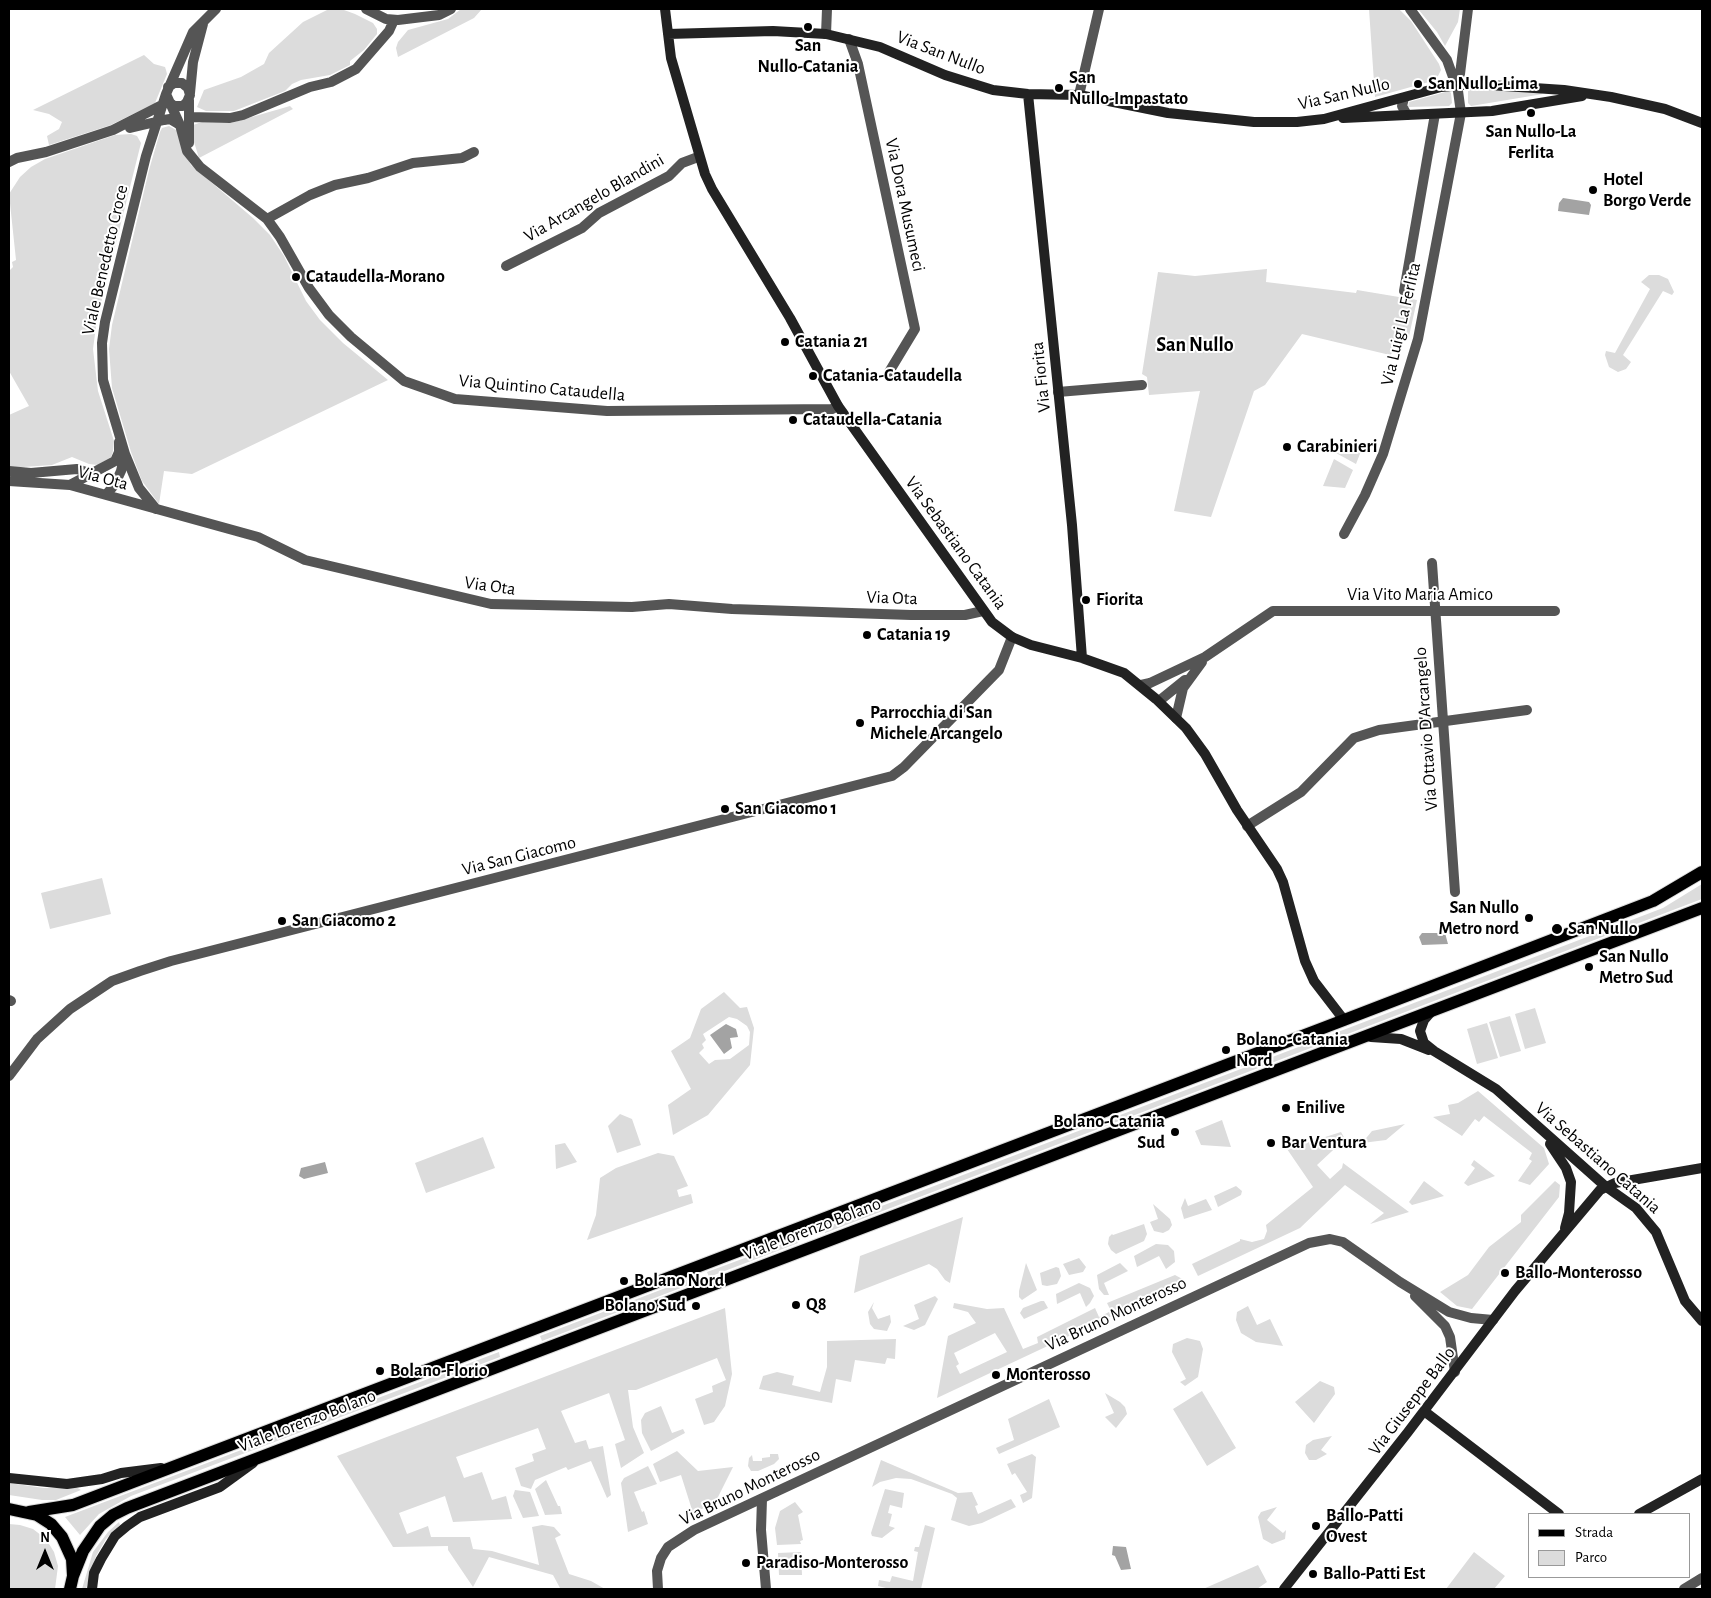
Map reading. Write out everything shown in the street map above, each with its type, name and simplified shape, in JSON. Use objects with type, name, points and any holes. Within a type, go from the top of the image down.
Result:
[{"type":"main road","name":"Via Sebastiano Catania","points":[[665,9],[671,58],[698,157],[712,190],[790,318],[838,406],[982,611],[992,622],[1012,637],[1031,645],[1082,658],[1124,673],[1141,685],[1176,718],[1205,754],[1247,826],[1277,869],[1283,882],[1296,936],[1314,981],[1344,1020]]},
{"type":"main road","name":"Via San Nullo","points":[[668,34],[795,31],[826,34],[901,54],[965,82],[993,90],[1028,94],[1080,95],[1168,113],[1254,122],[1297,122],[1324,119],[1456,85],[1492,85],[1564,90],[1590,94],[1664,109],[1702,123]]},
{"type":"main road","name":"Via Fiorita","points":[[1028,94],[1082,658]]},
{"type":"main road","points":[[1324,119],[1492,111],[1590,94]]},
{"type":"main road","name":"Viale Lorenzo Bolano","points":[[29,1512],[73,1505],[1344,1020],[1653,900],[1702,872]]},
{"type":"main road","name":"Viale Lorenzo Bolano","points":[[72,1584],[91,1538],[100,1526],[114,1515],[260,1457],[1370,1037],[1702,908]]},
{"type":"main road","points":[[1432,1012],[1422,1025],[1420,1035],[1424,1043],[1434,1051]]},
{"type":"main road","points":[[1370,1037],[1385,1036],[1434,1051]]},
{"type":"main road","name":"Via Sebastiano Catania","points":[[1434,1051],[1496,1089],[1605,1186],[1636,1208],[1656,1232],[1685,1301],[1702,1321]]},
{"type":"main road","points":[[1539,1128],[1561,1158],[1570,1175],[1571,1198],[1564,1231]]},
{"type":"main road","points":[[1605,1186],[1702,1168]]},
{"type":"main road","name":"Via Giuseppe Ballo","points":[[1284,1589],[1455,1372],[1493,1320],[1564,1231],[1605,1186]]},
{"type":"main road","points":[[1424,1411],[1558,1513]]},
{"type":"main road","points":[[92,1589],[94,1573],[101,1558],[115,1536],[126,1526],[140,1517],[220,1487],[260,1457]]},
{"type":"main road","points":[[9,1478],[67,1484],[102,1479],[121,1472],[169,1467]]},
{"type":"main road","points":[[1641,1513],[1702,1479]]},
{"type":"main road","points":[[9,1509],[29,1512],[44,1520],[62,1537],[72,1559],[72,1584]]},
{"type":"street","points":[[192,161],[189,140],[189,96],[193,62],[204,21],[216,9]]},
{"type":"street","points":[[366,9],[386,19],[394,20],[439,15],[451,9]]},
{"type":"street","points":[[826,34],[827,9]]},
{"type":"street","points":[[1080,95],[1100,9]]},
{"type":"street","points":[[1410,9],[1447,60],[1450,75],[1456,85],[1461,113]]},
{"type":"street","points":[[1456,85],[1460,74],[1468,9]]},
{"type":"street","points":[[189,117],[230,118],[243,115],[310,87],[331,82],[356,69],[389,31],[394,20]]},
{"type":"street","name":"Viale Benedetto Croce","points":[[156,509],[139,488],[125,454],[102,380],[102,343],[105,322],[150,143],[160,121],[166,97],[193,32],[204,21]]},
{"type":"street","name":"Via Dora Musumeci","points":[[849,39],[858,64],[915,329],[889,372]]},
{"type":"street","points":[[113,130],[166,97],[180,83],[186,86],[189,96]]},
{"type":"street","points":[[160,121],[177,109],[189,96]]},
{"type":"street","points":[[166,97],[177,109],[187,151],[192,161]]},
{"type":"street","points":[[1404,98],[1402,106],[1406,115]]},
{"type":"street","name":"Via Luigi La Ferlita","points":[[1344,534],[1365,495],[1382,454],[1418,339],[1461,113]]},
{"type":"street","points":[[1404,291],[1435,114]]},
{"type":"street","points":[[12,158],[46,152],[113,130],[170,120],[180,124]]},
{"type":"street","points":[[130,128],[142,133],[150,143]]},
{"type":"street","points":[[267,219],[310,195],[335,185],[368,178],[413,163],[462,158],[474,152]]},
{"type":"street","name":"Via Arcangelo Blandini","points":[[506,266],[582,228],[599,213],[670,176],[682,163],[698,157]]},
{"type":"street","name":"Via Quintino Cataudella","points":[[192,161],[267,219],[309,288],[329,315],[350,337],[404,381],[438,394],[486,403],[608,411],[832,409],[838,406]]},
{"type":"street","points":[[1058,392],[1142,385]]},
{"type":"street","points":[[70,485],[114,460],[119,452],[119,434]]},
{"type":"street","points":[[106,495],[116,484],[125,454]]},
{"type":"street","points":[[9,471],[31,472],[77,469],[92,474]]},
{"type":"street","name":"Via Ota","points":[[9,481],[70,485],[258,538],[305,560],[490,604],[632,607],[669,604],[732,609],[919,615],[965,615],[982,611]]},
{"type":"street","name":"Via Ottavio D'Arcangelo","points":[[1432,563],[1455,892]]},
{"type":"street","name":"Via Vito Maria Amico","points":[[1205,657],[1273,611],[1555,611]]},
{"type":"street","name":"Via San Giacomo","points":[[9,1076],[37,1039],[70,1009],[112,981],[140,971],[188,956],[892,776],[904,768],[999,670],[1012,637]]},
{"type":"street","points":[[1176,718],[1182,688],[1205,657]]},
{"type":"street","points":[[1141,685],[1150,683],[1205,657]]},
{"type":"street","points":[[1159,701],[1189,677]]},
{"type":"street","points":[[1247,826],[1301,792],[1354,738],[1379,730],[1528,710]]},
{"type":"street","name":"Via Bruno Monterosso","points":[[658,1589],[657,1571],[661,1558],[668,1547],[694,1530],[1309,1242],[1330,1239],[1343,1242],[1400,1282]]},
{"type":"street","points":[[1400,1282],[1449,1312],[1471,1318],[1493,1320]]},
{"type":"street","points":[[1400,1282],[1445,1326],[1450,1337],[1455,1372]]},
{"type":"street","points":[[762,1498],[761,1530],[766,1589]]},
{"type":"street","points":[[1684,1589],[1702,1578]]},
{"type":"green space","points":[[461,9],[482,9],[474,18],[398,57],[396,48],[398,42],[408,30],[448,19]]},
{"type":"green space","points":[[1369,9],[1399,9],[1411,21],[1439,64],[1441,70],[1436,80],[1375,97]]},
{"type":"green space","points":[[1418,9],[1460,9],[1458,22],[1445,46],[1437,32]]},
{"type":"green space","points":[[327,10],[344,10],[355,14],[373,23],[377,29],[377,34],[364,50],[350,61],[350,65],[330,75],[301,80],[292,84],[285,91],[234,111],[206,111],[197,107],[204,90],[241,77],[264,64],[269,53],[303,22]]},
{"type":"green space","points":[[144,55],[154,64],[165,67],[167,74],[155,103],[111,125],[49,145],[47,136],[59,129],[62,122],[49,114],[33,110]]},
{"type":"green space","points":[[1468,90],[1543,94],[1471,106],[1468,103]]},
{"type":"green space","points":[[1449,91],[1452,103],[1449,106],[1408,107],[1409,102]]},
{"type":"green space","points":[[290,106],[293,109],[199,158],[194,142],[193,125],[202,122],[231,123]]},
{"type":"green space","points":[[169,126],[178,131],[183,151],[191,165],[270,235],[284,256],[306,301],[320,320],[343,343],[388,380],[192,474],[164,471],[159,504],[142,481],[131,452],[112,388],[109,349],[112,325],[149,170],[160,132],[162,128]]},
{"type":"green space","points":[[131,134],[137,136],[141,143],[97,319],[93,349],[98,391],[114,441],[111,457],[98,465],[89,464],[72,457],[52,465],[9,468],[9,415],[29,406],[9,371],[9,271],[13,267],[12,262],[16,260],[9,194],[20,177],[31,167],[45,159],[115,135]]},
{"type":"green space","points":[[1267,269],[1266,282],[1356,293],[1357,290],[1417,300],[1409,336],[1390,355],[1302,334],[1265,385],[1254,391],[1211,517],[1174,511],[1200,391],[1149,395],[1147,377],[1142,374],[1158,272],[1195,276]]},
{"type":"green space","points":[[1649,275],[1659,275],[1668,279],[1674,292],[1672,295],[1663,291],[1623,355],[1631,362],[1626,369],[1618,372],[1609,367],[1605,355],[1606,351],[1615,353],[1650,289],[1641,282]]},
{"type":"green space","points":[[1341,440],[1361,451],[1356,464],[1336,453]]},
{"type":"green space","points":[[1334,459],[1353,470],[1345,488],[1323,486]]},
{"type":"green space","points":[[102,878],[111,914],[50,929],[41,893]]},
{"type":"green space","points":[[1702,884],[1702,899],[825,1233],[824,1228],[1663,908]]},
{"type":"green space","points":[[724,992],[740,1008],[747,1007],[754,1028],[750,1065],[708,1115],[673,1135],[668,1105],[691,1089],[671,1051],[690,1038],[701,1009]],"holes":[[[729,1017],[737,1019],[747,1026],[750,1032],[749,1045],[730,1059],[715,1060],[709,1064],[699,1053],[704,1048],[702,1044],[706,1040],[703,1034]]]},
{"type":"green space","points":[[1535,1008],[1546,1043],[1525,1049],[1515,1014]]},
{"type":"green space","points":[[1510,1016],[1521,1051],[1500,1057],[1489,1022]]},
{"type":"green space","points":[[1487,1023],[1498,1058],[1477,1064],[1467,1029]]},
{"type":"green space","points":[[1478,1091],[1544,1148],[1549,1164],[1530,1185],[1518,1181],[1532,1161],[1529,1159],[1532,1153],[1484,1116],[1479,1122],[1475,1119],[1462,1136],[1433,1117],[1450,1114],[1448,1105],[1458,1103]]},
{"type":"green space","points":[[620,1114],[632,1119],[641,1145],[617,1153],[608,1126]]},
{"type":"green space","points":[[1222,1120],[1231,1147],[1201,1145],[1195,1131]]},
{"type":"green space","points":[[1405,1124],[1386,1140],[1362,1143],[1372,1131]]},
{"type":"green space","points":[[1341,1132],[1345,1139],[1317,1165],[1330,1179],[1342,1168],[1343,1163],[1409,1212],[1370,1224],[1384,1213],[1345,1185],[1300,1228],[1198,1276],[1192,1264],[1240,1241],[1240,1239],[1252,1242],[1264,1239],[1267,1231],[1266,1225],[1313,1187],[1287,1149]]},
{"type":"green space","points":[[483,1137],[495,1168],[426,1193],[415,1163]]},
{"type":"green space","points":[[565,1143],[577,1162],[556,1169],[555,1145]]},
{"type":"green space","points":[[658,1153],[674,1156],[688,1186],[677,1190],[679,1197],[691,1194],[693,1203],[587,1240],[596,1215],[600,1178],[616,1168]]},
{"type":"green space","points":[[1474,1160],[1495,1176],[1468,1186],[1464,1183],[1475,1168],[1471,1165]]},
{"type":"green space","points":[[1424,1181],[1444,1196],[1412,1205],[1409,1202]]},
{"type":"green space","points":[[1555,1181],[1560,1185],[1559,1197],[1472,1309],[1457,1306],[1440,1292],[1468,1275],[1489,1247],[1521,1222],[1521,1215]]},
{"type":"green space","points":[[1236,1186],[1242,1191],[1241,1195],[1218,1207],[1214,1196]]},
{"type":"green space","points":[[1185,1198],[1188,1206],[1206,1199],[1212,1210],[1184,1219],[1181,1208]]},
{"type":"green space","points":[[1153,1204],[1170,1219],[1172,1225],[1169,1230],[1163,1233],[1154,1231],[1150,1222],[1158,1219]]},
{"type":"green space","points":[[963,1217],[950,1283],[945,1280],[937,1269],[929,1264],[854,1293],[860,1256]]},
{"type":"green space","points":[[1144,1224],[1147,1234],[1144,1241],[1116,1254],[1111,1250],[1108,1244],[1109,1237],[1112,1234]]},
{"type":"green space","points":[[796,1239],[798,1243],[709,1277],[707,1272]]},
{"type":"green space","points":[[1156,1244],[1168,1245],[1174,1251],[1175,1262],[1166,1269],[1159,1256],[1137,1267],[1134,1256]]},
{"type":"green space","points":[[1079,1258],[1086,1267],[1083,1272],[1069,1275],[1063,1264]]},
{"type":"green space","points":[[1026,1263],[1037,1290],[1022,1300],[1019,1297],[1019,1291]]},
{"type":"green space","points":[[1120,1263],[1128,1271],[1104,1283],[1109,1295],[1104,1295],[1099,1289],[1097,1275]]},
{"type":"green space","points":[[1056,1267],[1059,1268],[1061,1276],[1057,1284],[1042,1285],[1040,1273]]},
{"type":"green space","points":[[1175,1275],[1186,1281],[937,1398],[948,1336],[976,1323],[968,1312],[953,1308],[954,1303],[987,1309],[1004,1308],[1023,1349],[1038,1343],[1037,1337],[1095,1308],[1099,1317],[1111,1311],[1107,1303]],"holes":[[[995,1333],[1007,1352],[960,1374],[956,1366],[959,1364],[954,1353]]]},
{"type":"green space","points":[[697,1276],[699,1281],[542,1341],[540,1336]]},
{"type":"green space","points":[[1079,1283],[1090,1288],[1094,1296],[1086,1307],[1080,1293],[1057,1304],[1056,1294]]},
{"type":"green space","points":[[935,1296],[938,1299],[925,1325],[914,1330],[903,1326],[919,1319],[914,1305]]},
{"type":"green space","points":[[1044,1301],[1048,1308],[1024,1319],[1020,1313],[1023,1308]]},
{"type":"green space","points":[[874,1302],[872,1308],[878,1319],[890,1315],[891,1322],[887,1331],[874,1329],[870,1324],[868,1312]]},
{"type":"green space","points":[[1248,1306],[1257,1325],[1270,1319],[1283,1346],[1256,1342],[1241,1333],[1236,1320],[1237,1312]]},
{"type":"green space","points":[[725,1308],[732,1374],[725,1406],[714,1422],[704,1425],[695,1399],[713,1392],[712,1386],[726,1380],[717,1358],[636,1390],[628,1390],[633,1427],[644,1453],[621,1468],[615,1444],[625,1440],[609,1393],[561,1411],[575,1443],[586,1440],[589,1449],[603,1446],[611,1495],[607,1498],[591,1461],[568,1470],[566,1467],[535,1480],[531,1489],[521,1486],[515,1468],[534,1461],[532,1454],[546,1449],[538,1428],[456,1457],[464,1478],[482,1472],[492,1500],[506,1496],[512,1519],[453,1522],[445,1496],[399,1513],[407,1534],[428,1526],[431,1537],[470,1537],[473,1549],[492,1551],[539,1565],[532,1527],[542,1525],[554,1527],[561,1535],[555,1538],[569,1574],[591,1581],[605,1589],[560,1588],[553,1575],[489,1557],[473,1587],[448,1550],[448,1546],[393,1547],[337,1456]]},
{"type":"green space","points":[[1187,1338],[1200,1341],[1203,1349],[1198,1377],[1185,1386],[1180,1382],[1186,1379],[1172,1352],[1173,1344]]},
{"type":"green space","points":[[896,1339],[895,1359],[887,1358],[885,1364],[855,1360],[851,1382],[836,1379],[832,1403],[759,1389],[763,1376],[777,1372],[794,1376],[792,1385],[820,1392],[827,1367],[827,1341]]},
{"type":"green space","points":[[499,1352],[500,1357],[131,1496],[99,1514],[80,1535],[65,1517]]},
{"type":"green space","points":[[1320,1381],[1334,1387],[1335,1394],[1314,1423],[1295,1402]]},
{"type":"green space","points":[[1202,1391],[1236,1448],[1207,1466],[1173,1409]]},
{"type":"green space","points":[[1105,1393],[1125,1407],[1127,1414],[1116,1428],[1105,1417],[1114,1413]]},
{"type":"green space","points":[[1049,1399],[1060,1427],[999,1454],[996,1448],[1014,1440],[1008,1419]]},
{"type":"green space","points":[[661,1406],[672,1433],[683,1429],[685,1433],[651,1451],[642,1433],[641,1420],[645,1413]]},
{"type":"green space","points":[[1332,1436],[1321,1450],[1327,1454],[1316,1460],[1309,1460],[1305,1453],[1306,1445],[1313,1440]]},
{"type":"green space","points":[[677,1451],[698,1471],[733,1467],[715,1503],[693,1513],[681,1475],[660,1482],[653,1464]]},
{"type":"green space","points":[[770,1454],[778,1454],[779,1459],[774,1464],[758,1471],[751,1471],[748,1466],[749,1458],[752,1455],[753,1461],[762,1461],[762,1458],[770,1457]]},
{"type":"green space","points":[[1032,1454],[1036,1457],[1032,1498],[1023,1503],[1020,1495],[1027,1492],[1015,1473],[1012,1475],[1007,1464]]},
{"type":"green space","points":[[881,1460],[958,1493],[972,1492],[978,1505],[975,1506],[978,1514],[1011,1499],[1016,1507],[982,1523],[969,1526],[951,1520],[957,1498],[952,1494],[911,1479],[896,1478],[880,1482],[872,1487]]},
{"type":"green space","points":[[648,1466],[657,1484],[634,1492],[642,1512],[644,1511],[648,1524],[628,1532],[621,1483],[624,1478]]},
{"type":"green space","points":[[546,1480],[558,1506],[560,1506],[562,1514],[545,1515],[535,1489]]},
{"type":"green space","points":[[9,1483],[44,1488],[76,1487],[81,1490],[56,1500],[42,1500],[9,1495]]},
{"type":"green space","points":[[885,1489],[904,1493],[902,1508],[890,1505],[888,1513],[892,1514],[889,1526],[895,1528],[882,1538],[872,1536],[871,1533]]},
{"type":"green space","points":[[515,1490],[530,1492],[539,1516],[523,1518],[513,1496]]},
{"type":"green space","points":[[795,1502],[803,1512],[798,1515],[803,1540],[800,1541],[801,1544],[777,1545],[775,1528],[780,1511]]},
{"type":"green space","points":[[1277,1507],[1267,1520],[1283,1533],[1286,1530],[1285,1539],[1272,1544],[1263,1539],[1258,1517],[1261,1512]]},
{"type":"green space","points":[[119,1522],[120,1525],[106,1539],[96,1556],[86,1589],[82,1589],[93,1552],[108,1532]]},
{"type":"green space","points":[[9,1524],[33,1529],[46,1539],[54,1552],[58,1566],[55,1589],[9,1589]]},
{"type":"green space","points":[[925,1525],[935,1528],[921,1589],[890,1589],[878,1586],[879,1580],[890,1582],[892,1576],[913,1581],[918,1552],[914,1551],[915,1547],[919,1547]]},
{"type":"green space","points":[[801,1552],[802,1575],[779,1575],[778,1553]]},
{"type":"green space","points":[[1474,1552],[1505,1576],[1494,1589],[1446,1589]]},
{"type":"green space","points":[[1258,1565],[1267,1582],[1257,1589],[1203,1589]]},
{"type":"shaded area","points":[[1563,198],[1589,202],[1591,205],[1589,215],[1558,211],[1559,203]]},
{"type":"shaded area","points":[[1422,933],[1445,933],[1448,944],[1422,945],[1419,937]]},
{"type":"shaded area","points":[[726,1024],[736,1029],[738,1037],[730,1038],[732,1048],[724,1054],[710,1035]]},
{"type":"shaded area","points":[[325,1162],[328,1173],[304,1179],[299,1176],[301,1168]]},
{"type":"shaded area","points":[[1113,1546],[1126,1547],[1131,1569],[1121,1570],[1115,1556],[1112,1555]]},
{"type":"place","name":"San Nullo-Catania","points":[[808,27]]},
{"type":"place","name":"San Nullo-Lima","points":[[1418,84]]},
{"type":"place","name":"San Nullo-Impastato","points":[[1059,88]]},
{"type":"place","name":"San Nullo-La Ferlita","points":[[1531,113]]},
{"type":"place","name":"Hotel Borgo Verde","points":[[1593,190]]},
{"type":"place","name":"Cataudella-Morano","points":[[296,277]]},
{"type":"place","name":"Catania 21","points":[[785,342]]},
{"type":"place","name":"Catania-Cataudella","points":[[813,376]]},
{"type":"place","name":"Cataudella-Catania","points":[[793,420]]},
{"type":"place","name":"Carabinieri","points":[[1287,447]]},
{"type":"place","name":"Fiorita","points":[[1086,600]]},
{"type":"place","name":"Catania 19","points":[[867,635]]},
{"type":"place","name":"Parrocchia di San Michele Arcangelo","points":[[860,723]]},
{"type":"place","name":"San Giacomo 1","points":[[725,809]]},
{"type":"place","name":"San Nullo Metro nord","points":[[1529,918]]},
{"type":"place","name":"San Giacomo 2","points":[[282,921]]},
{"type":"place","name":"San Nullo","points":[[1557,929]]},
{"type":"place","name":"San Nullo Metro Sud","points":[[1589,967]]},
{"type":"place","name":"Bolano-Catania Nord","points":[[1226,1050]]},
{"type":"place","name":"Enilive","points":[[1286,1108]]},
{"type":"place","name":"Bolano-Catania Sud","points":[[1175,1132]]},
{"type":"place","name":"Bar Ventura","points":[[1271,1143]]},
{"type":"place","name":"Ballo-Monterosso","points":[[1505,1273]]},
{"type":"place","name":"Bolano Nord","points":[[624,1281]]},
{"type":"place","name":"Q8","points":[[796,1305]]},
{"type":"place","name":"Bolano Sud","points":[[696,1306]]},
{"type":"place","name":"Bolano-Florio","points":[[380,1371]]},
{"type":"place","name":"Monterosso","points":[[996,1375]]},
{"type":"place","name":"Ballo-Patti Ovest","points":[[1316,1526]]},
{"type":"place","name":"Paradiso-Monterosso","points":[[746,1563]]},
{"type":"place","name":"Ballo-Patti Est","points":[[1313,1574]]},
{"type":"district","name":"San Nullo","points":[[1195,345]]}]
